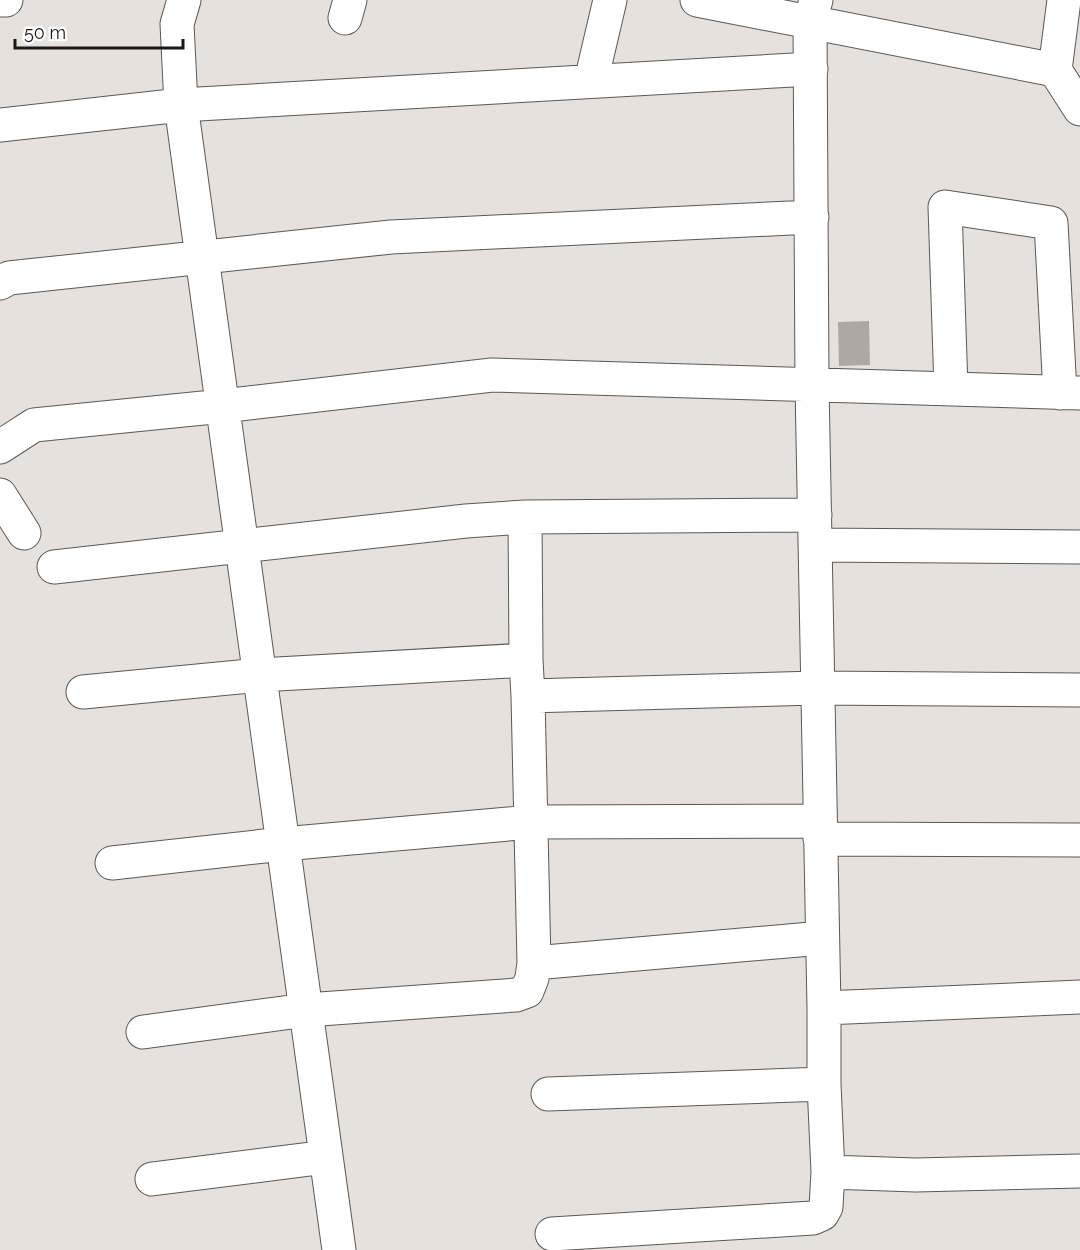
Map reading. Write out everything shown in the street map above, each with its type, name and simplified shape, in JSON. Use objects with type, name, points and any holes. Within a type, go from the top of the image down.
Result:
[{"type":"street","points":[[0,0],[6,0]]},
{"type":"street","points":[[184,0],[177,24],[181,105],[339,1250]]},
{"type":"street","points":[[591,81],[610,0]]},
{"type":"street","points":[[697,0],[813,11],[1055,70]]},
{"type":"street","points":[[1064,0],[1055,70],[1080,109]]},
{"type":"street","points":[[552,1233],[813,1218],[822,1214],[826,1207],[828,1172],[824,1084],[812,385],[811,69],[813,11]]},
{"type":"street","points":[[0,125],[181,105],[811,69]]},
{"type":"street","points":[[0,447],[34,425],[492,375],[1070,393],[1051,223],[945,207],[951,389]]},
{"type":"street","points":[[0,283],[9,278],[390,237],[812,217]]},
{"type":"street","points":[[0,495],[24,533]]},
{"type":"street","points":[[143,1032],[306,1010],[516,994],[527,991],[534,963],[526,660],[525,517]]},
{"type":"street","points":[[54,567],[466,521],[525,517],[815,530],[1080,547]]},
{"type":"street","points":[[83,692],[260,675],[526,660]]},
{"type":"street","points":[[528,696],[817,688],[1080,690]]},
{"type":"street","points":[[112,863],[283,844],[531,822],[1080,840]]},
{"type":"street","points":[[534,963],[822,938]]},
{"type":"street","points":[[824,1008],[1080,997]]},
{"type":"street","points":[[548,1094],[824,1084]]},
{"type":"street","points":[[152,1179],[326,1157]]},
{"type":"street","points":[[828,1172],[916,1174],[1080,1171]]},
{"type":"building","points":[[869,321],[870,365],[839,366],[838,322]]}]
